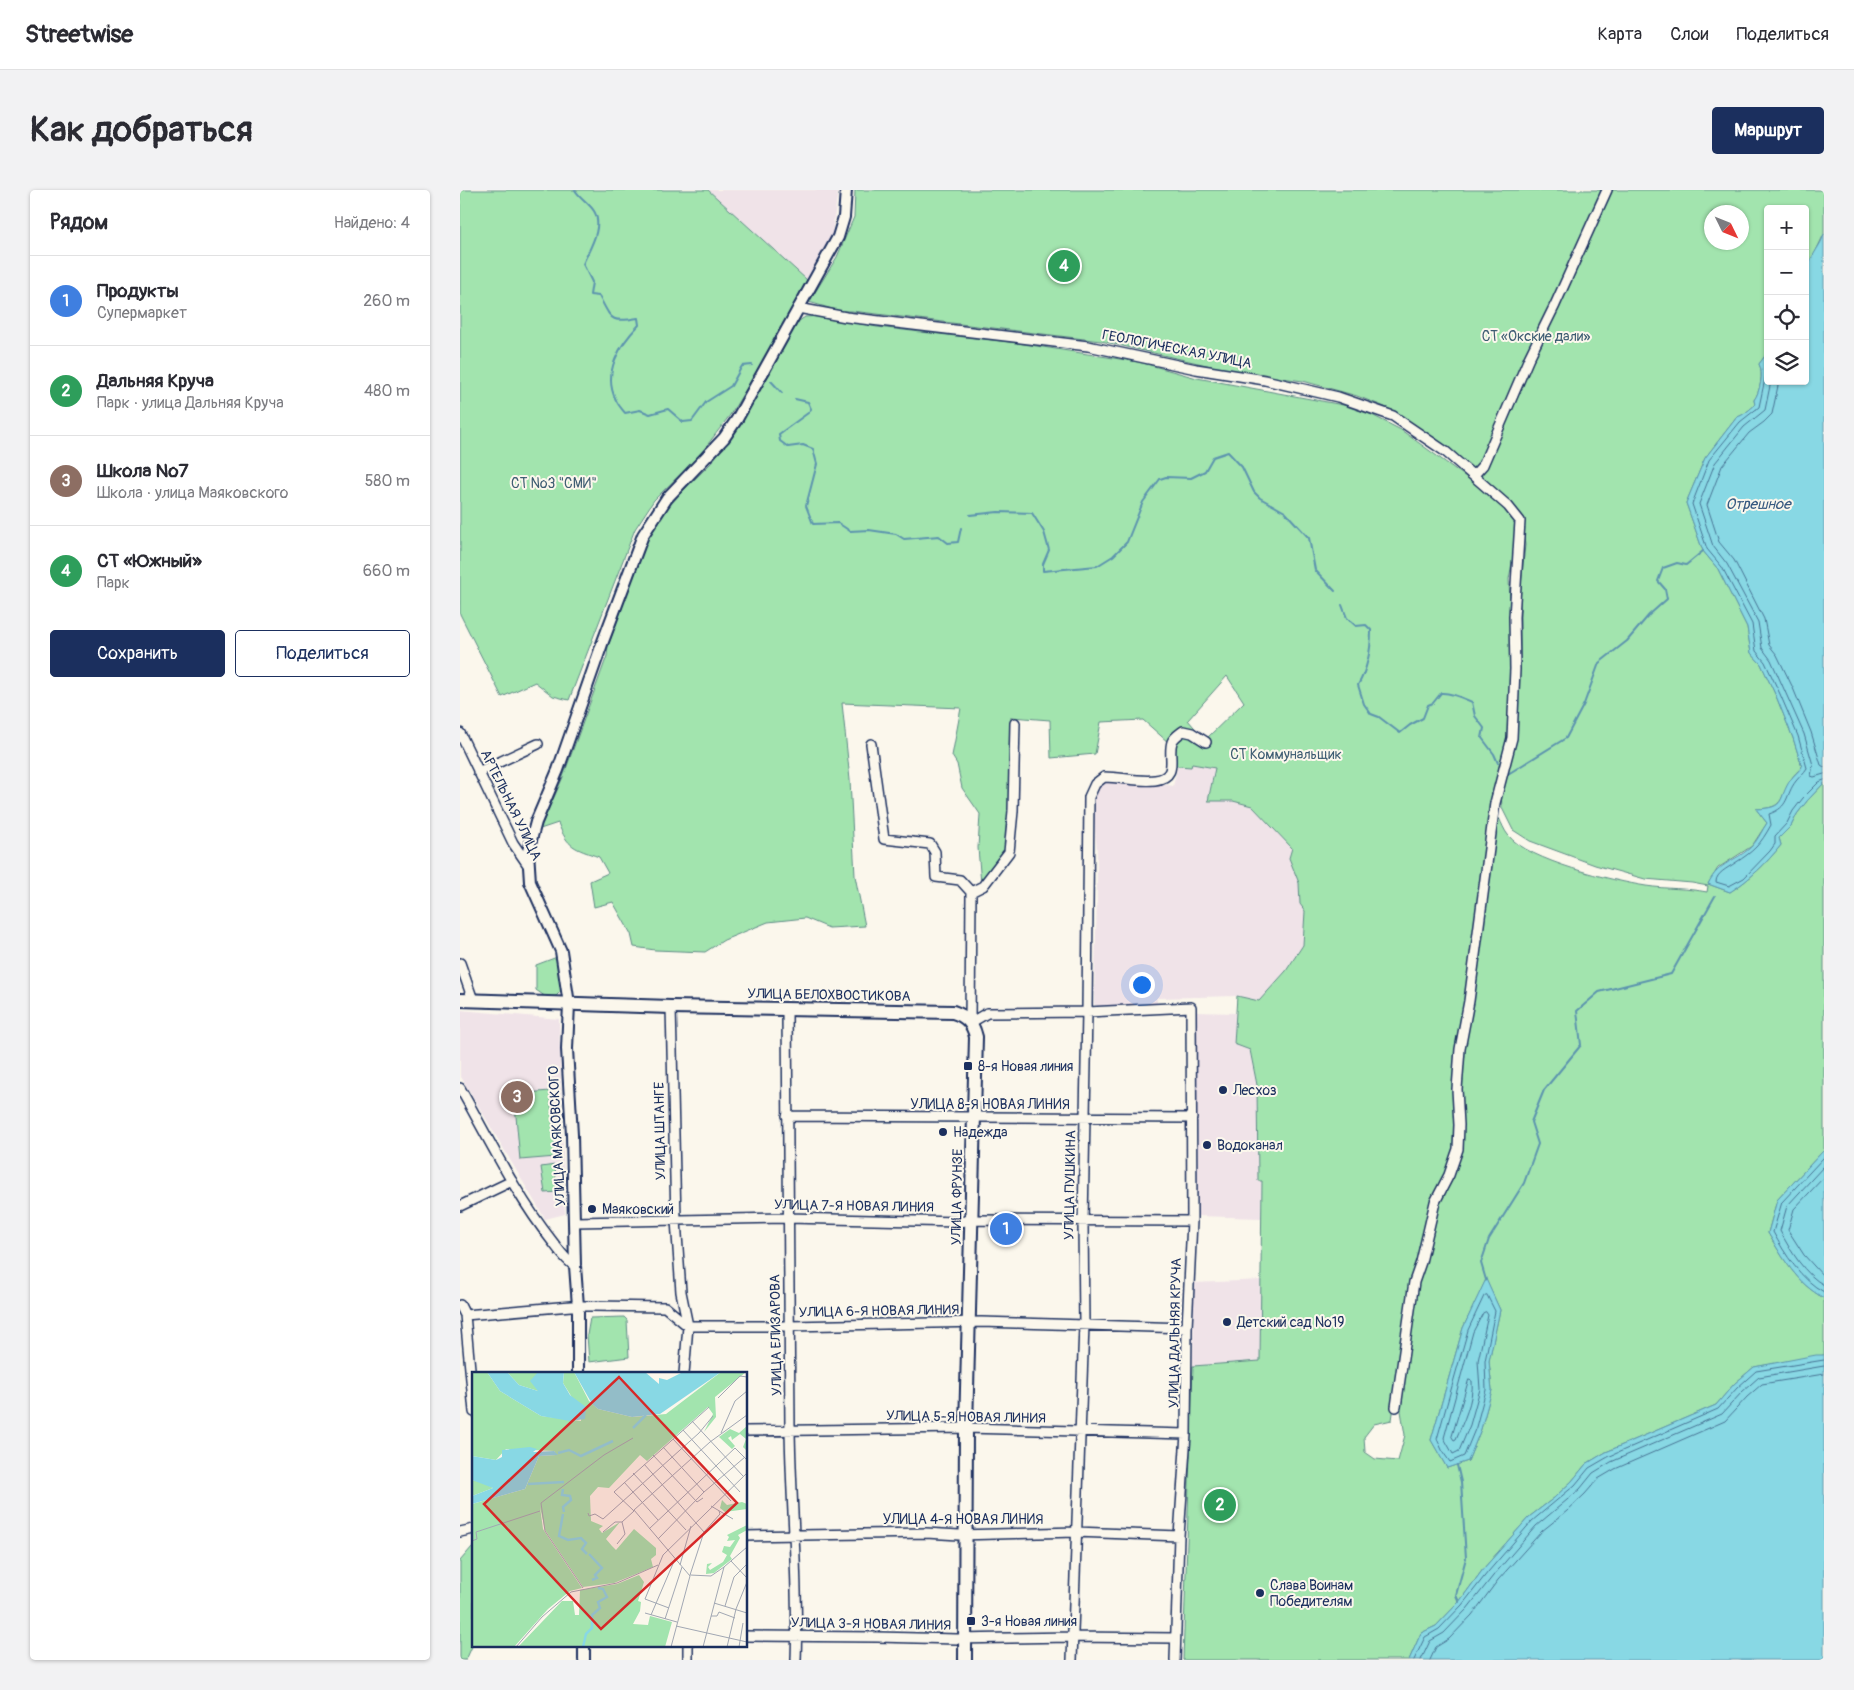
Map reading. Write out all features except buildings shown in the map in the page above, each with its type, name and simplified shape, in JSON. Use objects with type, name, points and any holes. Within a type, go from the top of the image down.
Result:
[{"type":"main road","name":"УЛИЦА БЕЛОХВОСТИКОВА","points":[[460,1000],[671,1007],[953,1012],[963,1015],[970,1022]]},
{"type":"main road","name":"УЛИЦА ФРУНЗЕ","points":[[965,1660],[966,1428],[976,1037],[970,1022]]},
{"type":"street","points":[[528,864],[530,838],[558,770],[643,535],[667,498],[724,438],[737,419],[838,236],[844,217],[846,190]]},
{"type":"street","points":[[1474,475],[1483,465],[1529,358],[1559,297],[1607,190]]},
{"type":"street","name":"ГЕОЛОГИЧЕСКАЯ УЛИЦА","points":[[798,308],[856,318],[1088,346],[1196,369],[1265,380],[1338,397],[1393,416],[1446,452],[1514,512],[1520,521],[1514,617],[1515,669],[1512,738],[1495,803],[1469,1001],[1460,1049],[1457,1090],[1458,1149],[1449,1175],[1435,1202],[1421,1262],[1414,1282],[1396,1406]]},
{"type":"street","points":[[871,744],[884,839],[930,844],[935,852],[936,877],[960,880],[971,892],[983,886],[1009,852],[1013,811],[1015,723]]},
{"type":"street","name":"УЛИЦА ПУШКИНА","points":[[1072,1660],[1084,1325],[1083,1221],[1089,797],[1095,784],[1104,777],[1147,780],[1165,778],[1171,770],[1171,743],[1183,731],[1192,733],[1206,742]]},
{"type":"street","name":"АРТЕЛЬНАЯ УЛИЦА","points":[[460,733],[512,843],[528,864],[530,882],[561,950],[569,1004]]},
{"type":"street","points":[[478,772],[538,744]]},
{"type":"street","name":"УЛИЦА ФРУНЗЕ","points":[[970,1022],[971,892]]},
{"type":"street","points":[[460,963],[473,1000]]},
{"type":"street","name":"УЛИЦА МАЯКОВСКОГО","points":[[569,1004],[567,1049],[578,1306],[578,1372]]},
{"type":"street","name":"УЛИЦА ШТАНГЕ","points":[[671,1007],[676,1220],[681,1292],[688,1326],[684,1372]]},
{"type":"street","name":"УЛИЦА ДАЛЬНЯЯ КРУЧА","points":[[1087,1012],[1191,1007],[1192,1221],[1187,1328],[1186,1434],[1179,1536],[1175,1660]]},
{"type":"street","name":"УЛИЦА ЕЛИЗАРОВА","points":[[787,1009],[790,1430],[797,1637],[796,1660]]},
{"type":"street","points":[[970,1022],[987,1013],[1087,1012]]},
{"type":"street","name":"УЛИЦА МАЯКОВСКОГО","points":[[460,1088],[512,1181],[541,1227],[568,1262],[575,1266]]},
{"type":"street","name":"УЛИЦА 8-Я НОВАЯ ЛИНИЯ","points":[[787,1116],[1192,1118]]},
{"type":"street","points":[[460,1206],[512,1181]]},
{"type":"street","name":"УЛИЦА 7-Я НОВАЯ ЛИНИЯ","points":[[575,1222],[788,1218],[958,1222],[972,1220],[1192,1221]]},
{"type":"street","points":[[460,1305],[465,1315],[472,1390]]},
{"type":"street","points":[[465,1315],[578,1306],[665,1307],[688,1326]]},
{"type":"street","name":"УЛИЦА 6-Я НОВАЯ ЛИНИЯ","points":[[688,1326],[969,1323],[1187,1328]]},
{"type":"street","name":"УЛИЦА 5-Я НОВАЯ ЛИНИЯ","points":[[748,1431],[966,1428],[1186,1434]]},
{"type":"street","name":"УЛИЦА 4-Я НОВАЯ ЛИНИЯ","points":[[748,1536],[926,1533],[966,1535],[1076,1532],[1179,1536]]},
{"type":"street","name":"УЛИЦА 3-Я НОВАЯ ЛИНИЯ","points":[[748,1636],[877,1636],[965,1639],[1072,1636],[1175,1638]]},
{"type":"shaded area","points":[[708,190],[838,190],[831,241],[807,280]]},
{"type":"shaded area","points":[[1192,764],[1216,768],[1208,801],[1233,801],[1252,806],[1292,848],[1289,858],[1299,882],[1300,904],[1305,911],[1303,945],[1286,971],[1259,1001],[1237,996],[1157,998],[1157,1004],[1100,1008],[1094,1004],[1097,850],[1094,794],[1097,785],[1106,778],[1173,786],[1178,766],[1191,767]]},
{"type":"shaded area","points":[[460,1010],[559,1019],[565,1214],[545,1219],[460,1075]]},
{"type":"shaded area","points":[[1195,1012],[1236,1013],[1234,1044],[1250,1050],[1257,1085],[1258,1181],[1262,1181],[1261,1218],[1197,1216]]},
{"type":"shaded area","name":"Детский сад №19","points":[[1262,1280],[1260,1362],[1193,1366],[1194,1283]]},
{"type":"green space","name":"СТ №3 \"СМИ\"","points":[[460,190],[708,190],[807,280],[764,360],[730,415],[699,456],[654,500],[635,529],[569,700],[553,696],[535,682],[502,697],[460,614]]},
{"type":"green space","points":[[855,190],[1824,190],[1824,234],[1809,263],[1809,205],[1764,205],[1764,357],[1759,364],[1760,387],[1754,400],[1755,405],[1737,417],[1705,458],[1686,503],[1703,551],[1718,569],[1747,627],[1751,653],[1761,664],[1776,696],[1793,738],[1802,767],[1793,776],[1777,804],[1772,807],[1756,809],[1767,823],[1752,846],[1718,868],[1708,884],[1730,892],[1751,877],[1781,845],[1779,838],[1791,826],[1807,801],[1824,783],[1824,1150],[1777,1200],[1768,1233],[1798,1278],[1824,1298],[1824,1355],[1754,1367],[1734,1384],[1716,1405],[1606,1452],[1586,1464],[1554,1498],[1529,1517],[1484,1568],[1459,1602],[1436,1626],[1421,1633],[1409,1660],[1183,1660],[1193,1366],[1260,1361],[1262,1181],[1258,1181],[1257,1085],[1250,1050],[1234,1044],[1237,996],[1259,1001],[1286,971],[1303,945],[1305,911],[1300,904],[1299,883],[1289,858],[1292,848],[1252,806],[1233,801],[1208,801],[1215,768],[1192,764],[1191,767],[1178,766],[1169,762],[1169,743],[1143,720],[1101,722],[1095,754],[1051,758],[1050,720],[1011,717],[1011,799],[1006,849],[981,884],[978,848],[980,814],[962,788],[957,764],[952,756],[961,708],[842,703],[850,780],[855,876],[865,926],[829,928],[805,918],[768,922],[724,940],[705,952],[655,950],[634,947],[631,934],[613,902],[594,907],[590,881],[608,873],[599,857],[573,846],[565,838],[558,823],[540,829],[563,777],[646,542],[660,517],[711,463],[734,432],[761,385],[770,374],[796,323],[805,317],[820,316],[877,327],[1017,343],[1139,362],[1197,378],[1343,405],[1372,415],[1401,430],[1502,503],[1515,519],[1514,552],[1509,579],[1511,687],[1507,741],[1492,809],[1475,929],[1471,974],[1460,1030],[1454,1081],[1456,1144],[1444,1178],[1436,1190],[1428,1211],[1422,1247],[1412,1282],[1392,1420],[1374,1424],[1364,1437],[1365,1452],[1375,1459],[1398,1461],[1405,1435],[1400,1405],[1408,1331],[1436,1207],[1450,1181],[1459,1154],[1461,1056],[1475,973],[1496,819],[1499,818],[1508,835],[1518,844],[1552,861],[1594,875],[1661,888],[1707,892],[1708,886],[1645,879],[1595,865],[1530,841],[1513,830],[1502,808],[1501,792],[1514,741],[1520,668],[1520,596],[1525,545],[1521,515],[1477,472],[1411,423],[1385,407],[1357,396],[1303,381],[1233,371],[1101,341],[839,311],[809,302],[837,257],[854,217]],"holes":[[[1227,676],[1244,702],[1205,740],[1188,720]],[[1486,1280],[1500,1310],[1489,1361],[1492,1390],[1481,1429],[1468,1461],[1447,1468],[1431,1440],[1463,1328]]]},
{"type":"green space","points":[[557,957],[562,990],[556,996],[546,997],[536,990],[536,965]]},
{"type":"green space","points":[[550,1091],[556,1157],[520,1160],[514,1094]]},
{"type":"green space","points":[[555,1165],[557,1192],[545,1193],[541,1167]]},
{"type":"green space","points":[[624,1317],[627,1320],[629,1357],[589,1362],[587,1335],[590,1318]]},
{"type":"green space","points":[[472,1547],[472,1646],[466,1660],[460,1660],[460,1561]]},
{"type":"water","name":"Отрешное","points":[[1824,234],[1824,783],[1807,801],[1791,826],[1779,838],[1781,845],[1776,852],[1751,877],[1730,892],[1708,884],[1712,876],[1754,844],[1767,823],[1756,809],[1773,807],[1777,804],[1791,779],[1802,767],[1793,738],[1776,696],[1761,664],[1751,653],[1747,627],[1718,569],[1703,551],[1686,503],[1705,458],[1737,417],[1755,405],[1754,400],[1760,387],[1761,377],[1759,364],[1764,357],[1764,385],[1809,385],[1809,262]]},
{"type":"water","points":[[1824,1150],[1824,1298],[1798,1278],[1768,1233],[1777,1200]]},
{"type":"water","points":[[1486,1279],[1500,1310],[1489,1361],[1492,1390],[1481,1429],[1468,1461],[1447,1468],[1431,1440],[1463,1328]]},
{"type":"water","points":[[1824,1355],[1824,1660],[1409,1660],[1421,1633],[1436,1626],[1459,1602],[1484,1568],[1529,1517],[1554,1498],[1586,1464],[1606,1452],[1716,1405],[1734,1384],[1754,1367]]},
{"type":"waterway","points":[[575,190],[592,208],[597,217],[594,238],[583,264],[592,282],[590,295],[599,296],[610,315],[617,320],[638,318],[639,325],[625,341],[612,369],[612,390],[617,402],[625,413],[640,410],[650,414],[668,409],[683,422],[692,421],[706,402],[731,386],[742,366],[752,365]]},
{"type":"waterway","points":[[771,381],[782,393]]},
{"type":"waterway","points":[[795,399],[808,402],[811,409],[779,434],[780,441],[788,447],[803,445],[813,449],[817,464],[806,506],[813,524],[838,523],[850,531],[869,530],[896,534],[904,539],[939,536],[948,543],[958,542],[961,528]]},
{"type":"waterway","points":[[970,515],[998,512],[1032,513],[1044,532],[1049,550],[1043,564],[1043,571],[1097,566],[1113,556],[1127,542],[1143,502],[1160,479],[1166,477],[1191,478],[1205,471],[1213,457],[1228,452],[1242,467],[1254,492],[1260,498],[1285,512],[1309,538],[1315,570],[1335,591]]},
{"type":"waterway","points":[[1508,774],[1566,738],[1584,704],[1599,663],[1627,641],[1649,615],[1667,599],[1665,589],[1658,581],[1663,568],[1677,563],[1686,565],[1703,551]]},
{"type":"waterway","points":[[1342,605],[1347,618],[1356,626],[1366,625],[1371,630],[1368,658],[1358,685],[1364,704],[1371,714],[1379,717],[1400,733],[1423,718],[1428,705],[1433,703],[1441,693],[1449,693],[1461,697],[1472,702],[1475,716],[1484,728],[1482,738],[1498,763]]},
{"type":"waterway","points":[[1486,1280],[1481,1263],[1489,1239],[1524,1183],[1538,1144],[1531,1122],[1544,1090],[1581,1045],[1577,1011],[1599,992],[1671,974],[1715,896]]},
{"type":"waterway","points":[[1457,1465],[1461,1482],[1466,1558],[1456,1595],[1459,1602]]},
{"type":"place","name":"СТ «Южный»","points":[[1064,266]]},
{"type":"place","name":"8-я Новая линия","points":[[968,1066]]},
{"type":"place","name":"Лесхоз","points":[[1223,1090]]},
{"type":"place","name":"Школа №7","points":[[517,1097]]},
{"type":"place","name":"Надежда","points":[[943,1132]]},
{"type":"place","name":"Водоканал","points":[[1207,1145]]},
{"type":"place","name":"Маяковский","points":[[592,1209]]},
{"type":"place","name":"Продукты","points":[[1006,1229]]},
{"type":"place","name":"Детский сад №19","points":[[1227,1322]]},
{"type":"place","name":"Дальняя Круча","points":[[1220,1505]]},
{"type":"place","name":"Слава Воинам Победителям","points":[[1260,1593]]},
{"type":"place","name":"3-я Новая линия","points":[[971,1621]]},
{"type":"park label","name":"СТ «Окские дали»","points":[[1536,336]]},
{"type":"park label","name":"СТ Коммунальщик","points":[[1286,754]]}]
